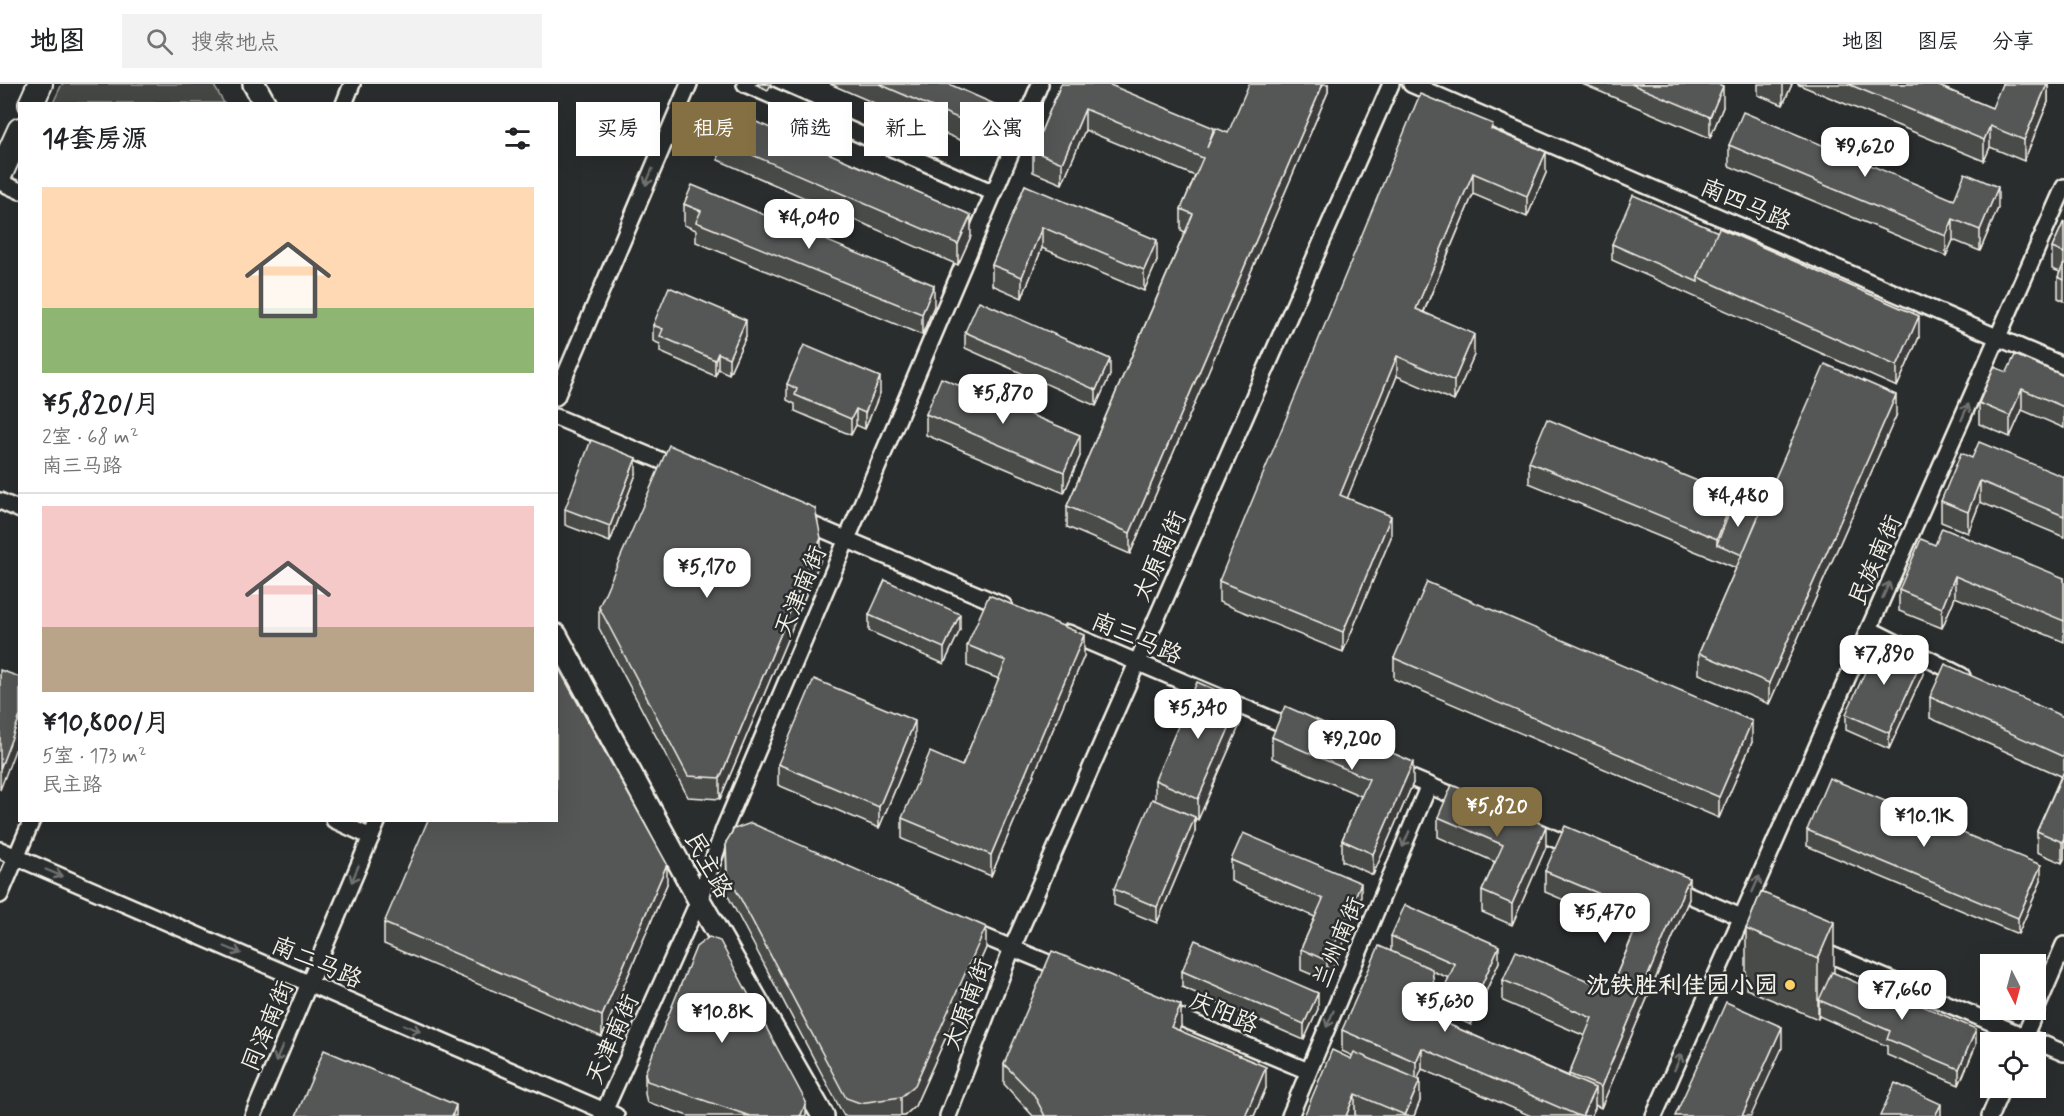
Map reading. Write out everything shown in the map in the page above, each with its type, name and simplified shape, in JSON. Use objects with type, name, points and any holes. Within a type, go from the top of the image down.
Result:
[{"type":"main road","points":[[32,102],[40,84]]},
{"type":"main road","points":[[0,174],[18,134]]},
{"type":"street","points":[[254,84],[264,102]]},
{"type":"street","points":[[345,102],[352,84]]},
{"type":"street","points":[[558,392],[688,84]]},
{"type":"street","points":[[745,84],[994,193]]},
{"type":"street","name":"天津南街","points":[[607,1114],[729,831],[847,539],[1040,84]]},
{"type":"street","name":"太原南街","points":[[948,1116],[1012,948],[1391,84]]},
{"type":"street","name":"南四马路","points":[[1411,84],[2064,366]]},
{"type":"street","points":[[0,182],[18,189]]},
{"type":"street","name":"民族南街","points":[[1654,1116],[2064,186]]},
{"type":"street","points":[[558,418],[696,476]]},
{"type":"street","points":[[0,501],[18,509]]},
{"type":"street","points":[[793,517],[1019,612]]},
{"type":"street","name":"南三马路","points":[[1051,626],[1310,735]]},
{"type":"street","points":[[1869,629],[1972,680]]},
{"type":"street","name":"民主路","points":[[558,639],[699,900],[823,1116]]},
{"type":"street","points":[[1385,767],[1482,808]]},
{"type":"street","name":"兰州南街","points":[[1290,1116],[1428,785]]},
{"type":"street","points":[[0,895],[31,822]]},
{"type":"street","points":[[338,822],[371,837]]},
{"type":"street","name":"同泽南街","points":[[253,1116],[377,822]]},
{"type":"street","points":[[1515,822],[1590,854]]},
{"type":"street","name":"南二马路","points":[[0,850],[607,1114]]},
{"type":"street","points":[[1655,881],[1785,936]]},
{"type":"street","points":[[959,926],[1078,976]]},
{"type":"street","points":[[1807,945],[2005,1032]]},
{"type":"street","points":[[2026,1032],[2064,945]]},
{"type":"street","name":"庆阳路","points":[[1144,1003],[1308,1071]]},
{"type":"street","points":[[2046,1047],[2064,1053]]},
{"type":"street","points":[[1990,1116],[1998,1098]]},
{"type":"shaded area","points":[[62,84],[213,84],[223,102],[53,102]]},
{"type":"building","points":[[879,84],[949,84],[990,102],[960,102],[960,119],[948,114],[948,102],[921,102]]},
{"type":"building","points":[[1061,84],[1108,84],[1214,128],[1207,148],[1216,128],[1228,133],[1249,84],[1323,84],[1130,533],[1067,506],[1193,214],[1181,209],[1203,158],[1085,109],[1062,163],[1044,156],[1044,125]]},
{"type":"building","points":[[1631,84],[1718,84],[1723,86],[1710,117]]},
{"type":"building","points":[[1848,84],[1934,84],[1992,108],[2002,84],[2047,84],[2024,140],[1990,126],[1984,140]]},
{"type":"building","points":[[1420,94],[1493,124],[1491,129],[1546,152],[1527,196],[1473,173],[1416,309],[1474,334],[1454,381],[1397,356],[1340,495],[1391,516],[1343,632],[1219,581]]},
{"type":"building","points":[[1743,112],[1954,200],[1965,173],[1998,187],[1980,230],[1953,219],[1946,236],[1729,145]]},
{"type":"building","points":[[756,122],[768,127],[768,156],[835,156],[971,215],[958,244],[755,156]]},
{"type":"building","points":[[692,185],[934,285],[922,314],[696,222],[701,211],[684,204]]},
{"type":"building","points":[[1025,185],[1157,240],[1144,270],[1042,227],[1022,277],[992,265]]},
{"type":"building","points":[[1633,195],[1718,232],[1698,277],[1698,282],[1612,244]]},
{"type":"building","points":[[2064,221],[2064,253],[2052,248]]},
{"type":"building","points":[[1719,228],[1919,316],[1897,366],[1698,277]]},
{"type":"building","points":[[2064,263],[2064,280],[2058,277]]},
{"type":"building","points":[[669,287],[746,320],[729,358],[718,353],[715,360],[660,336],[663,329],[653,325]]},
{"type":"building","points":[[979,301],[1110,359],[1096,390],[965,332]]},
{"type":"building","points":[[804,345],[880,377],[865,413],[856,409],[851,419],[795,395],[797,389],[787,384]]},
{"type":"building","points":[[2015,355],[2064,376],[2064,407],[2022,389],[2010,416],[1979,403],[1994,367],[2007,372]]},
{"type":"building","points":[[1825,364],[1896,395],[1769,683],[1699,653]]},
{"type":"building","points":[[941,378],[1080,435],[1064,472],[926,414]]},
{"type":"building","points":[[1547,419],[1734,496],[1717,539],[1529,462]]},
{"type":"building","points":[[591,440],[636,458],[610,526],[565,509]]},
{"type":"building","points":[[1979,442],[2064,477],[2064,516],[1980,481],[1968,512],[1941,501],[1961,453],[1972,458]]},
{"type":"building","points":[[669,445],[815,508],[821,538],[720,778],[688,776],[599,607]]},
{"type":"building","points":[[1734,501],[1760,512],[1742,555],[1717,544]]},
{"type":"building","points":[[1942,528],[2064,578],[2064,621],[1955,576],[1942,608],[1899,590],[1921,539],[1935,545]]},
{"type":"building","points":[[885,580],[960,614],[944,648],[869,615]]},
{"type":"building","points":[[1427,582],[1752,721],[1719,797],[1394,658]]},
{"type":"building","points":[[989,595],[1084,635],[991,855],[902,818],[930,752],[962,766],[1006,661],[967,645]]},
{"type":"building","points":[[1880,639],[1923,658],[1889,733],[1846,714]]},
{"type":"building","points":[[1945,664],[2064,717],[2064,757],[1930,697]]},
{"type":"building","points":[[559,669],[667,864],[602,1016],[384,923],[427,822],[558,822]]},
{"type":"building","points":[[0,670],[18,676],[18,721],[0,769]]},
{"type":"building","points":[[814,679],[915,721],[879,807],[778,764]]},
{"type":"building","points":[[1197,682],[1241,701],[1198,799],[1155,780]]},
{"type":"building","points":[[1285,706],[1413,762],[1373,854],[1342,840],[1369,779],[1272,737]]},
{"type":"building","points":[[2064,771],[2064,838],[2062,842],[2037,831]]},
{"type":"building","points":[[1829,778],[2041,865],[2018,918],[1807,830]]},
{"type":"building","points":[[1452,785],[1546,826],[1512,904],[1482,891],[1503,845],[1438,817]]},
{"type":"building","points":[[1152,799],[1195,817],[1157,907],[1114,889]]},
{"type":"building","points":[[751,823],[986,927],[915,1085],[901,1097],[860,1103],[846,1098],[727,873],[726,842],[734,829]]},
{"type":"building","points":[[1565,826],[1689,878],[1601,1087],[1569,1074],[1592,1018],[1503,980],[1516,951],[1610,990],[1643,912],[1545,871]]},
{"type":"building","points":[[1243,833],[1361,883],[1327,961],[1301,949],[1323,899],[1231,860]]},
{"type":"building","points":[[1761,892],[1834,922],[1818,959],[1746,929]]},
{"type":"building","points":[[1405,905],[1499,946],[1471,1009],[1441,995],[1455,964],[1391,936]]},
{"type":"building","points":[[709,937],[720,941],[806,1102],[801,1115],[750,1116],[647,1081],[645,1073],[696,947]]},
{"type":"building","points":[[1195,940],[1318,993],[1304,1024],[1182,971]]},
{"type":"building","points":[[1379,946],[1432,969],[1438,1020],[1595,1088],[1582,1116],[1422,1048],[1416,1062],[1342,1030]]},
{"type":"building","points":[[1052,951],[1181,1005],[1171,1027],[1266,1067],[1245,1116],[1045,1116],[1034,1095],[1004,1064]]},
{"type":"building","points":[[1832,972],[1903,1003],[1904,998],[1976,1029],[1959,1069],[1887,1039],[1890,1031],[1819,1000]]},
{"type":"building","points":[[1726,1002],[1782,1027],[1742,1116],[1675,1116]]},
{"type":"building","points":[[324,1050],[456,1105],[452,1116],[296,1116]]},
{"type":"building","points":[[1332,1050],[1351,1059],[1354,1052],[1420,1080],[1405,1115],[1355,1094],[1346,1116],[1304,1116]]},
{"type":"building","points":[[1895,1083],[1941,1104],[1935,1116],[1880,1116]]},
{"type":"place","name":"沈铁胜利佳园小园","points":[[1790,985]]}]
